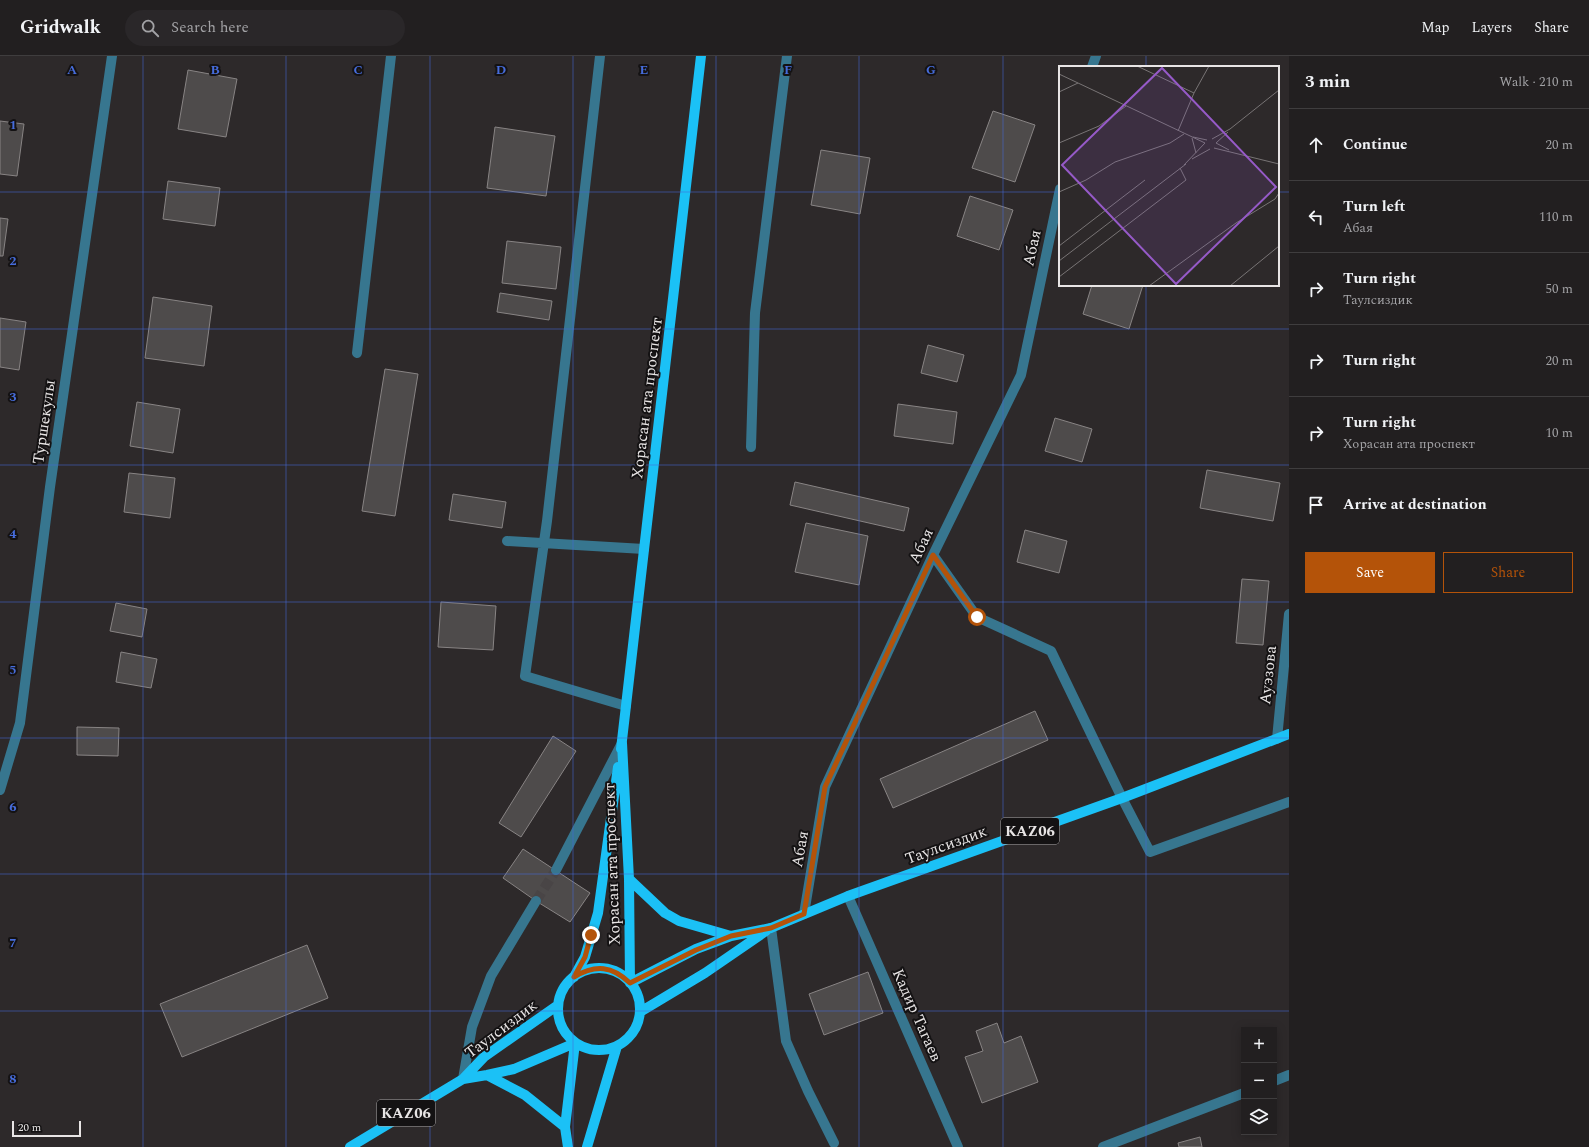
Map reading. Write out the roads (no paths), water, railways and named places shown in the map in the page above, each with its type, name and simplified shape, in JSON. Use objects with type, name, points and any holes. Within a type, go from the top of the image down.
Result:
[{"type":"main road","name":"Хорасан ата проспект","points":[[574,977],[585,957],[598,913],[622,744],[701,56]]},
{"type":"main road","name":"Таулсиздик","points":[[640,1012],[705,973],[771,928],[848,896],[1122,798],[1289,734]]},
{"type":"main road","name":"Хорасан ата проспект","points":[[622,744],[629,879],[630,983]]},
{"type":"main road","points":[[629,879],[665,913],[679,921],[731,936]]},
{"type":"main road","name":"Таулсиздик","points":[[630,983],[696,950],[731,936],[771,928]]},
{"type":"main road","points":[[604,968],[614,971],[630,983],[636,991],[640,1012],[633,1032],[626,1040],[617,1046],[606,1050],[595,1050],[585,1048],[567,1035],[559,1016],[558,1005],[561,994],[566,985],[574,977],[583,971],[604,968]]},
{"type":"main road","name":"Таулсиздик","points":[[350,1147],[462,1079],[484,1057],[558,1005]]},
{"type":"main road","name":"Таулсиздик","points":[[462,1079],[514,1069],[575,1042]]},
{"type":"main road","points":[[568,1147],[566,1127],[575,1042]]},
{"type":"main road","points":[[587,1147],[617,1046]]},
{"type":"main road","points":[[487,1075],[525,1095],[566,1127]]},
{"type":"street","name":"Туршекулы","points":[[0,790],[20,723],[50,487],[112,56]]},
{"type":"street","points":[[357,353],[391,56]]},
{"type":"street","points":[[600,56],[544,543],[525,676],[626,706]]},
{"type":"street","points":[[751,448],[755,313],[787,56]]},
{"type":"street","points":[[1092,66],[1096,56]]},
{"type":"street","name":"Абая","points":[[804,914],[825,787],[933,555],[1021,375],[1059,193]]},
{"type":"street","points":[[507,541],[644,549]]},
{"type":"street","points":[[933,555],[977,617],[1052,651],[1122,798],[1150,852],[1289,802]]},
{"type":"street","name":"Ауэзова","points":[[1277,739],[1289,614]]},
{"type":"street","points":[[556,870],[622,744]]},
{"type":"street","name":"Кадир Тагаев","points":[[848,896],[958,1147]]},
{"type":"street","points":[[462,1079],[472,1027],[491,976],[536,901]]},
{"type":"street","points":[[771,928],[786,1041],[808,1091],[834,1143]]},
{"type":"street","points":[[1277,1080],[1289,1075]]},
{"type":"street","points":[[1103,1147],[1241,1093]]},
{"type":"tunnel","points":[[536,901],[556,870]]}]
